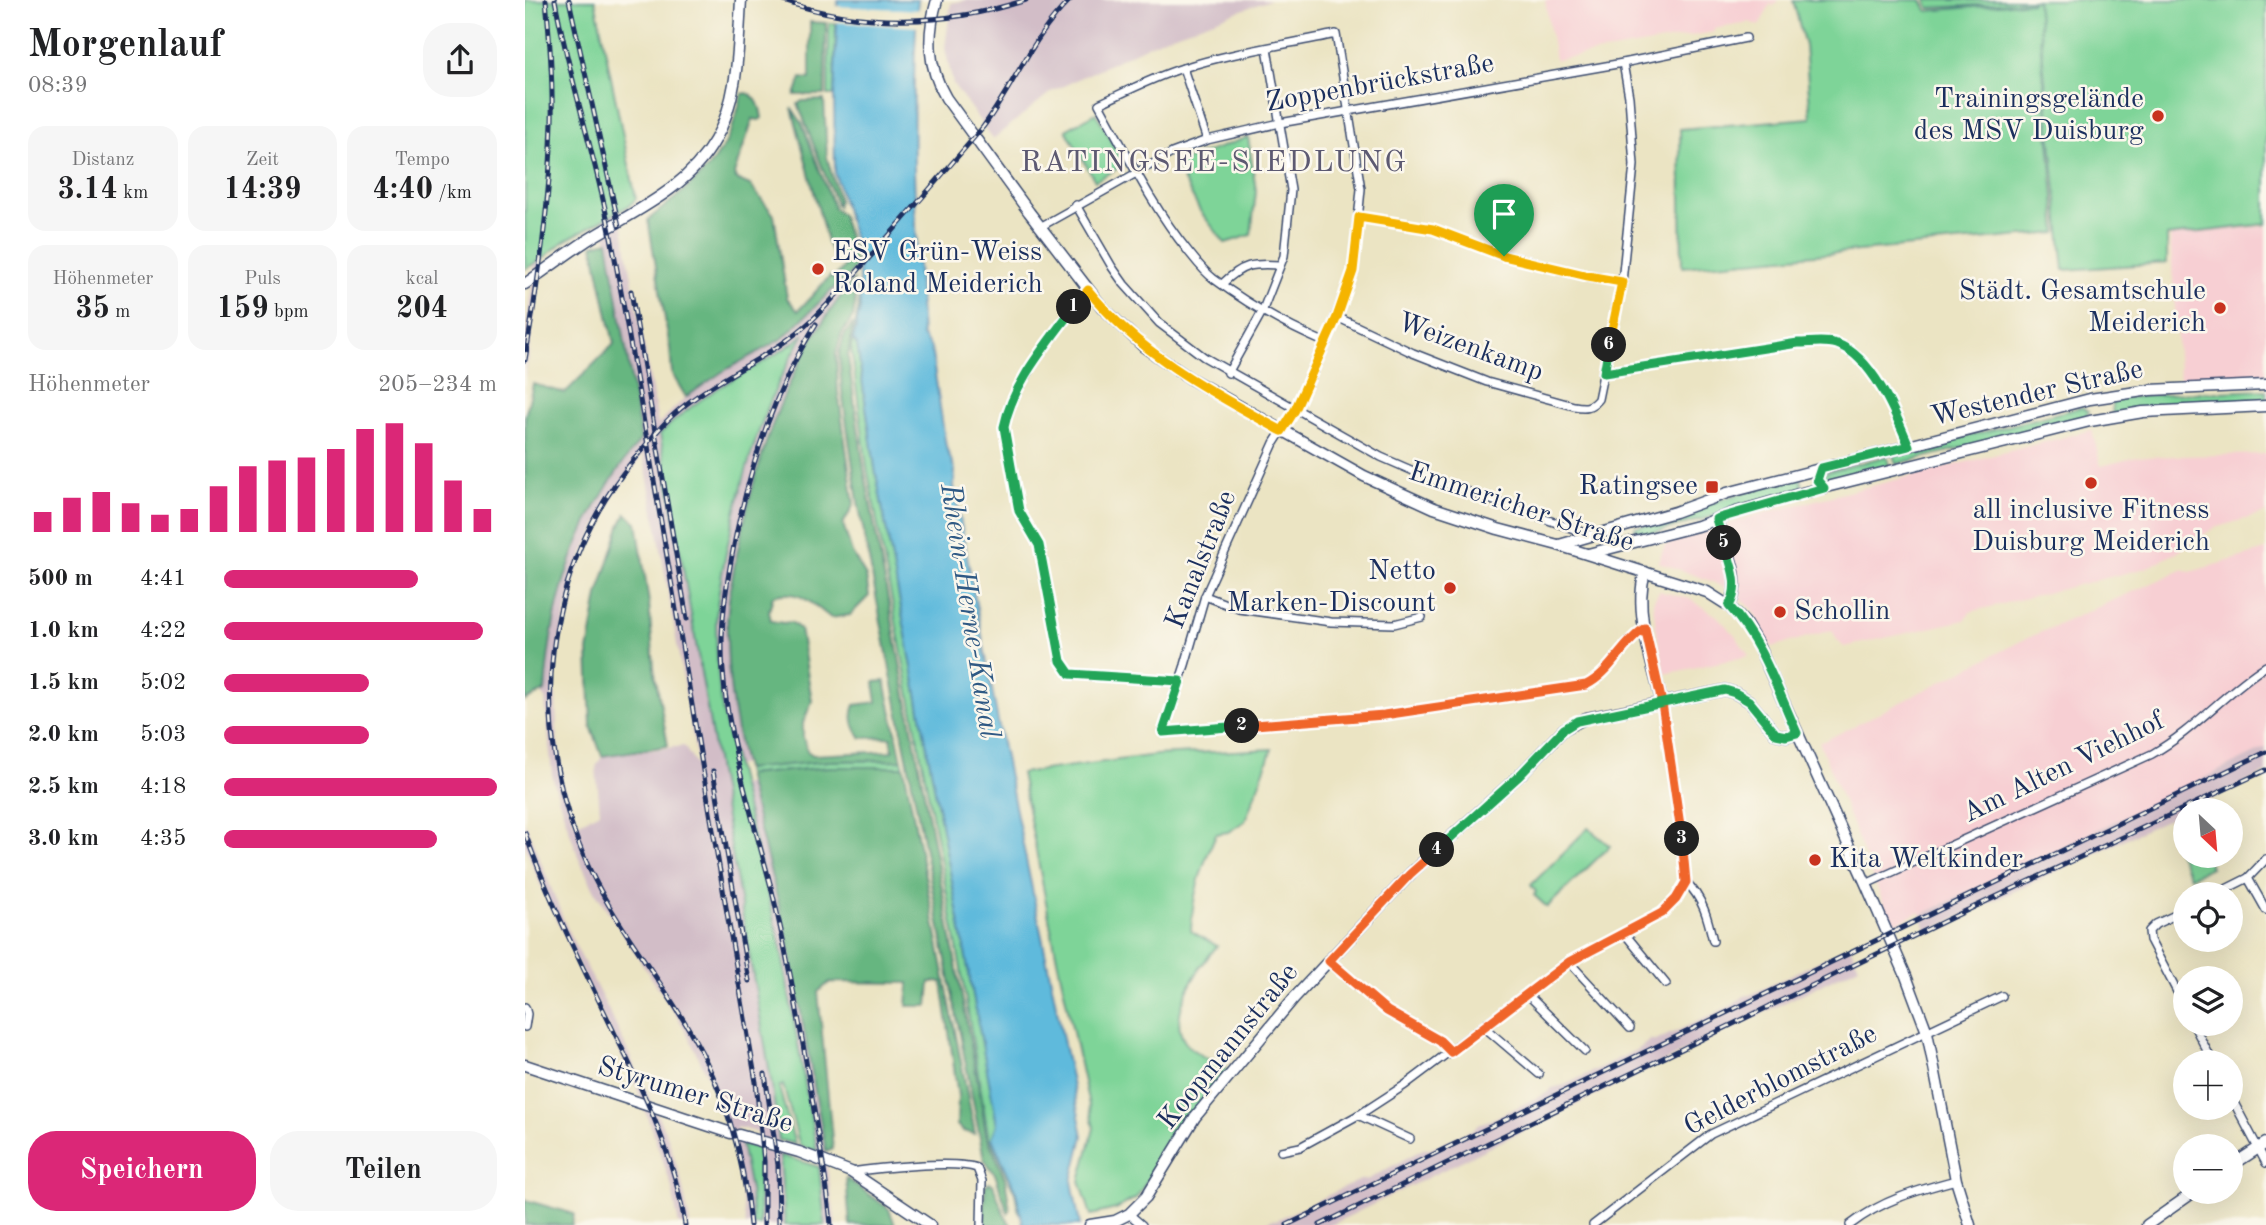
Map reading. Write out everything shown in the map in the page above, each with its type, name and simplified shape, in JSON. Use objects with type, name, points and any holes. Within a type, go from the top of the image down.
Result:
[{"type":"main road","points":[[525,284],[587,241],[663,194],[705,157],[719,131],[731,96],[736,73],[741,0]]},
{"type":"main road","name":"Emmericher Straße","points":[[937,0],[929,47],[939,87],[1088,290],[1105,311],[1144,347],[1191,379],[1364,476],[1434,508],[1498,529],[1566,545],[1700,590],[1729,606],[1745,623],[1757,643],[1866,884],[1927,1032],[1957,1180],[1970,1225]]},
{"type":"main road","name":"Westender Straße","points":[[1566,545],[1727,493],[2090,399],[2150,390],[2266,385]]},
{"type":"main road","points":[[2090,399],[2095,411],[2090,421]]},
{"type":"main road","name":"Westender Straße","points":[[1588,554],[1824,488],[2090,421],[2143,412],[2266,406]]},
{"type":"main road","points":[[1821,468],[1817,480],[1824,488]]},
{"type":"main road","points":[[1716,519],[1735,576],[1735,596],[1729,606]]},
{"type":"main road","points":[[1588,554],[1586,542],[1592,535]]},
{"type":"main road","points":[[1645,572],[1641,587],[1645,628],[1662,703]]},
{"type":"main road","name":"Koopmannstraße","points":[[1129,1214],[1146,1197],[1204,1107],[1272,1023],[1412,872],[1519,776],[1564,729],[1586,718],[1725,690],[1749,701],[1776,734],[1786,736],[1797,733]]},
{"type":"main road","name":"Styrumer Straße","points":[[525,1065],[695,1122],[799,1152],[851,1172],[930,1225]]},
{"type":"main road","points":[[2243,1159],[2262,1146]]},
{"type":"main road","points":[[2147,1225],[2177,1204]]},
{"type":"main road","points":[[1091,1225],[1129,1214]]},
{"type":"street","name":"Kanalstraße","points":[[1267,48],[1336,34],[1361,189],[1353,271],[1326,343],[1205,596],[1163,732],[1384,715],[1586,685],[1596,680],[1632,637],[1645,628]]},
{"type":"street","name":"Zoppenbrückstraße","points":[[1040,227],[1172,153],[1207,140],[1280,123],[1623,63],[1747,38]]},
{"type":"street","points":[[1228,373],[1262,312],[1284,256],[1291,190],[1267,48],[1183,68],[1099,104],[1172,232],[1202,268],[1213,279],[1262,312],[1290,328],[1326,343]]},
{"type":"street","points":[[1623,63],[1629,97],[1634,165],[1622,282],[1604,373],[1798,343],[1827,342],[1844,347],[1862,361],[1888,400],[1909,446]]},
{"type":"street","points":[[1183,68],[1207,140]]},
{"type":"street","name":"Emmericher Straße","points":[[1076,205],[1112,267],[1159,323],[1204,358],[1381,457],[1434,480],[1592,535]]},
{"type":"street","points":[[1359,217],[1433,229],[1504,256],[1622,282]]},
{"type":"street","points":[[1222,284],[1236,271],[1248,265],[1280,265]]},
{"type":"street","points":[[1088,290],[1027,372],[1006,414],[1004,427],[1019,511],[1039,545],[1065,669],[1070,674],[1180,681]]},
{"type":"street","name":"Weizenkamp","points":[[1337,317],[1413,353],[1487,382],[1574,406],[1593,406],[1598,399],[1604,373]]},
{"type":"street","points":[[1566,545],[1570,534],[1568,528]]},
{"type":"street","points":[[1205,596],[1239,609],[1331,622],[1394,624],[1422,617]]},
{"type":"street","name":"Am Alten Viehhof","points":[[1866,884],[2152,754],[2175,741],[2246,679],[2266,666]]},
{"type":"street","points":[[1281,1151],[1300,1147],[1358,1115],[1451,1052],[1569,962],[1662,913],[1676,899],[1686,882],[1662,703]]},
{"type":"street","points":[[2240,882],[2248,878],[2266,859]]},
{"type":"street","points":[[2248,878],[2266,910]]},
{"type":"street","points":[[1686,882],[1696,891],[1713,941]]},
{"type":"street","points":[[2173,916],[2149,931],[2150,940],[2173,984]]},
{"type":"street","points":[[1625,934],[1666,984]]},
{"type":"street","points":[[1329,961],[1387,1011],[1440,1041],[1451,1052]]},
{"type":"street","points":[[1569,962],[1630,1028]]},
{"type":"street","points":[[1527,994],[1585,1051]]},
{"type":"street","name":"Gelderblomstraße","points":[[1593,1225],[1711,1134],[2002,996]]},
{"type":"street","points":[[525,1007],[525,1027]]},
{"type":"street","points":[[1484,1027],[1539,1074]]},
{"type":"street","points":[[1358,1115],[1411,1139]]},
{"type":"street","points":[[2243,1116],[2262,1146],[2266,1163]]},
{"type":"street","name":"Styrumer Straße","points":[[851,1172],[927,1166],[977,1168],[982,1181],[981,1225]]},
{"type":"street","points":[[1850,1225],[1875,1207],[1914,1191],[1957,1180]]},
{"type":"street","points":[[1129,1214],[1142,1225]]},
{"type":"shaded area","points":[[542,0],[573,0],[619,205],[658,424],[707,381],[783,338],[840,282],[845,280],[850,284],[823,323],[791,379],[767,435],[735,559],[727,623],[729,685],[744,764],[736,766],[719,688],[716,622],[720,585],[748,458],[783,371],[803,336],[714,391],[660,434],[772,1086],[785,1225],[760,1225],[757,1132],[736,1127],[750,1190],[753,1225],[746,1225],[733,1143],[718,1098],[685,1029],[594,890],[579,859],[552,775],[545,698],[542,693],[545,691],[554,616],[564,576],[588,520],[604,491],[641,439],[601,209],[553,19],[556,126],[552,189],[525,379],[525,338],[545,189],[549,90]],"holes":[[[643,454],[698,768],[684,746],[602,756],[596,767],[600,812],[575,824],[561,780],[563,775],[557,738],[556,696],[553,690],[559,645],[573,582],[584,551],[612,498]]]},
{"type":"shaded area","points":[[966,0],[1270,0],[1164,38],[1051,92],[993,139],[953,84],[945,48],[951,3]]},
{"type":"shaded area","points":[[1545,0],[1778,0],[1773,7],[1771,3],[1759,26],[1749,22],[1714,29],[1714,32],[1555,60]]},
{"type":"shaded area","name":"Städt. Gesamtschule Meiderich","points":[[2266,226],[2266,380],[2180,383],[2170,236]]},
{"type":"shaded area","points":[[2092,430],[2101,466],[2137,457],[2266,454],[2266,513],[2214,528],[2178,552],[2146,568],[1970,612],[1965,620],[1844,647],[1832,630],[1772,647],[1752,609],[1728,589],[1658,562],[1665,545],[1757,515]]},
{"type":"shaded area","points":[[2266,550],[2266,748],[1921,915],[1919,912],[1892,925],[1819,741],[1824,741],[2021,641],[2184,569],[2190,572]]},
{"type":"shaded area","points":[[1659,591],[1690,599],[1717,616],[1735,635],[1749,656],[1665,674],[1653,602]]},
{"type":"shaded area","points":[[2266,748],[2266,773],[2213,798],[2173,798],[2173,817],[1927,932],[1921,915]]},
{"type":"shaded area","points":[[748,783],[788,941],[807,1039],[836,1225],[825,1225],[815,1142],[780,944],[741,793],[741,785]]},
{"type":"shaded area","points":[[525,822],[569,933],[611,1015],[668,1138],[681,1179],[690,1225],[679,1225],[671,1184],[637,1088],[539,882],[525,845]]},
{"type":"shaded area","points":[[1850,946],[1859,966],[1331,1225],[1261,1225],[1360,1180],[1367,1180],[1423,1149],[1430,1149],[1473,1129],[1478,1124],[1547,1093],[1552,1088],[1565,1085],[1640,1048],[1650,1040],[1657,1040],[1733,1005],[1744,996]]},
{"type":"green space","points":[[525,0],[595,0],[636,199],[630,205],[564,241],[525,269]]},
{"type":"green space","points":[[1793,0],[1922,0],[1927,11],[2033,2],[1929,8],[1926,0],[2266,0],[2266,224],[2167,236],[2167,263],[2064,270],[2037,1],[2057,233],[1682,267],[1680,129],[1811,118],[1805,46]]},
{"type":"green space","points":[[810,22],[826,23],[825,95],[795,95],[801,78],[810,79]]},
{"type":"green space","points":[[829,23],[836,23],[834,95],[828,95]]},
{"type":"green space","points":[[747,93],[756,100],[762,118],[753,119],[734,174],[736,179],[750,185],[774,215],[787,298],[798,311],[830,276],[833,279],[845,266],[833,255],[827,242],[792,108],[802,123],[834,208],[842,215],[855,268],[783,338],[722,372],[686,397],[672,374],[648,220],[711,165],[729,136],[742,94]]},
{"type":"green space","points":[[824,100],[827,157],[839,201],[837,206],[798,104],[802,101]]},
{"type":"green space","points":[[1096,113],[1125,164],[1095,181],[1066,130]]},
{"type":"green space","points":[[1248,137],[1256,191],[1251,235],[1225,243],[1200,211],[1175,164]]},
{"type":"green space","points":[[608,241],[641,439],[619,468],[585,527],[562,588],[554,621],[545,691],[525,701],[525,417],[533,384],[565,393],[614,344],[593,245]]},
{"type":"green space","points":[[859,277],[860,309],[853,340],[857,345],[875,468],[997,1124],[992,1139],[1016,1192],[1019,1213],[1015,1193],[988,1134],[960,964],[867,468],[851,347],[858,309]]},
{"type":"green space","points":[[854,280],[853,317],[841,335],[836,353],[838,392],[854,504],[843,524],[852,553],[866,576],[869,596],[850,615],[831,618],[811,602],[790,594],[773,596],[769,611],[771,621],[791,622],[800,629],[812,701],[803,723],[807,751],[813,755],[893,751],[891,737],[862,738],[856,731],[853,718],[855,705],[877,702],[874,682],[885,681],[902,760],[829,761],[745,769],[731,698],[727,644],[729,602],[739,543],[762,455],[779,407],[814,336]]},
{"type":"green space","points":[[853,323],[848,357],[864,469],[986,1134],[1005,1178],[1010,1210],[1008,1213],[995,1174],[984,1159],[858,502],[839,353],[844,336]]},
{"type":"green space","points":[[804,334],[768,407],[750,458],[723,570],[716,634],[723,714],[780,944],[817,1151],[800,1146],[783,1085],[779,1087],[795,1144],[779,1140],[660,434],[702,399]]},
{"type":"green space","points":[[2266,390],[2266,399],[2209,402],[2113,415],[2111,399],[2167,394]]},
{"type":"green space","points":[[2082,407],[2089,411],[2085,418],[1896,464],[1893,455]]},
{"type":"green space","points":[[1887,456],[1889,466],[1828,482],[1822,477],[1826,472]]},
{"type":"green space","points":[[1800,475],[1804,491],[1638,537],[1635,527],[1676,517],[1707,504]]},
{"type":"green space","points":[[626,514],[637,522],[649,603],[654,668],[668,746],[602,756],[591,726],[588,651],[598,595]]},
{"type":"green space","points":[[1272,749],[1245,821],[1228,832],[1216,834],[1202,869],[1193,905],[1191,931],[1217,946],[1187,991],[1179,1018],[1180,1031],[1185,1042],[1194,1050],[1227,1069],[1190,1116],[1136,1198],[1116,1209],[1091,1215],[1080,1181],[1094,1128],[1057,959],[1021,773],[1156,755]]},
{"type":"green space","points":[[902,760],[904,767],[829,767],[746,775],[745,769],[829,761]]},
{"type":"green space","points":[[829,767],[904,767],[975,1134],[963,1131],[957,1125],[958,1096],[942,982],[930,982],[928,1006],[907,1006],[909,983],[830,982],[818,992],[833,1149],[826,1152],[788,941],[746,775]]},
{"type":"green space","points":[[1588,828],[1610,846],[1547,907],[1534,895],[1536,892],[1531,885]]},
{"type":"green space","points":[[2186,868],[2209,868],[2190,877]]},
{"type":"green space","points":[[741,1144],[758,1148],[760,1225],[753,1225],[750,1190]]},
{"type":"green space","points":[[780,1155],[819,1167],[825,1225],[785,1225]]},
{"type":"green space","points":[[846,1178],[889,1209],[895,1225],[850,1225]]},
{"type":"green space","points":[[993,1184],[1011,1225],[984,1225],[985,1186]]},
{"type":"green space","points":[[525,1200],[574,1214],[572,1225],[525,1225]]},
{"type":"water","name":"Rhein-Herne-Kanal","points":[[838,0],[918,0],[913,126],[922,336],[931,348],[946,447],[955,470],[954,486],[1002,743],[1083,1136],[1072,1181],[1080,1225],[1023,1225],[1016,1192],[992,1138],[997,1124],[875,468],[857,345],[853,340],[860,309],[858,254],[835,173],[834,95]]},
{"type":"pier","points":[[834,6],[921,10],[919,27],[833,22]]},
{"type":"railway","points":[[525,360],[543,242],[551,152],[552,76],[546,0]]},
{"type":"railway","points":[[555,0],[612,242],[667,557],[756,1082],[764,1161],[764,1225]]},
{"type":"railway","points":[[569,0],[619,226]]},
{"type":"railway","points":[[780,0],[841,15],[903,20],[965,15],[1026,0]]},
{"type":"railway","points":[[750,1225],[738,1149],[713,1077],[678,1010],[600,889],[569,815],[556,761],[551,706],[553,652],[563,598],[581,547],[606,498],[655,434],[687,403],[778,346],[812,320],[983,127],[1034,45],[1070,0]]},
{"type":"railway","points":[[631,291],[687,619]]},
{"type":"railway","points":[[816,324],[788,374],[749,480],[727,586],[722,654],[730,725],[771,887],[795,998],[831,1225]]},
{"type":"railway","points":[[1287,1225],[2266,752]]},
{"type":"railway","points":[[1320,1225],[1955,916],[2266,770]]},
{"type":"railway","points":[[713,771],[749,981]]},
{"type":"railway","points":[[525,833],[556,910],[657,1127],[674,1175],[685,1225]]},
{"type":"railway","points":[[765,1074],[778,1165],[779,1225]]},
{"type":"place","name":"Trainingsgelände des MSV Duisburg","points":[[2158,116]]},
{"type":"place","name":"ESV Grün-Weiss Roland Meiderich","points":[[818,269]]},
{"type":"place","name":"Städt. Gesamtschule Meiderich","points":[[2220,308]]},
{"type":"place","name":"all inclusive Fitness Duisburg Meiderich","points":[[2091,483]]},
{"type":"place","name":"Ratingsee","points":[[1712,487]]},
{"type":"place","name":"Netto Marken-Discount","points":[[1450,588]]},
{"type":"place","name":"Schollin","points":[[1780,612]]},
{"type":"place","name":"Kita Weltkinder","points":[[1815,860]]},
{"type":"district","name":"RATINGSEE-SIEDLUNG","points":[[1214,163]]},
{"type":"route","points":[[1504,256],[1433,229],[1359,217],[1353,271],[1337,317],[1295,410],[1282,431],[1191,379],[1144,347],[1119,326],[1088,290],[1027,372],[1006,414],[1004,427],[1019,511],[1039,545],[1061,661],[1065,669],[1070,674],[1180,681],[1163,732],[1384,715],[1586,685],[1596,680],[1632,637],[1645,628],[1662,703],[1686,882],[1676,899],[1662,913],[1569,962],[1451,1052],[1440,1041],[1387,1011],[1329,961],[1412,872],[1519,776],[1564,729],[1577,721],[1586,718],[1662,703],[1714,691],[1725,690],[1749,701],[1776,734],[1786,736],[1797,733],[1757,643],[1745,623],[1729,606],[1735,596],[1735,576],[1716,519],[1824,488],[1817,480],[1821,468],[1909,446],[1902,426],[1875,379],[1862,361],[1837,344],[1798,343],[1604,373],[1622,282],[1504,256]]}]
